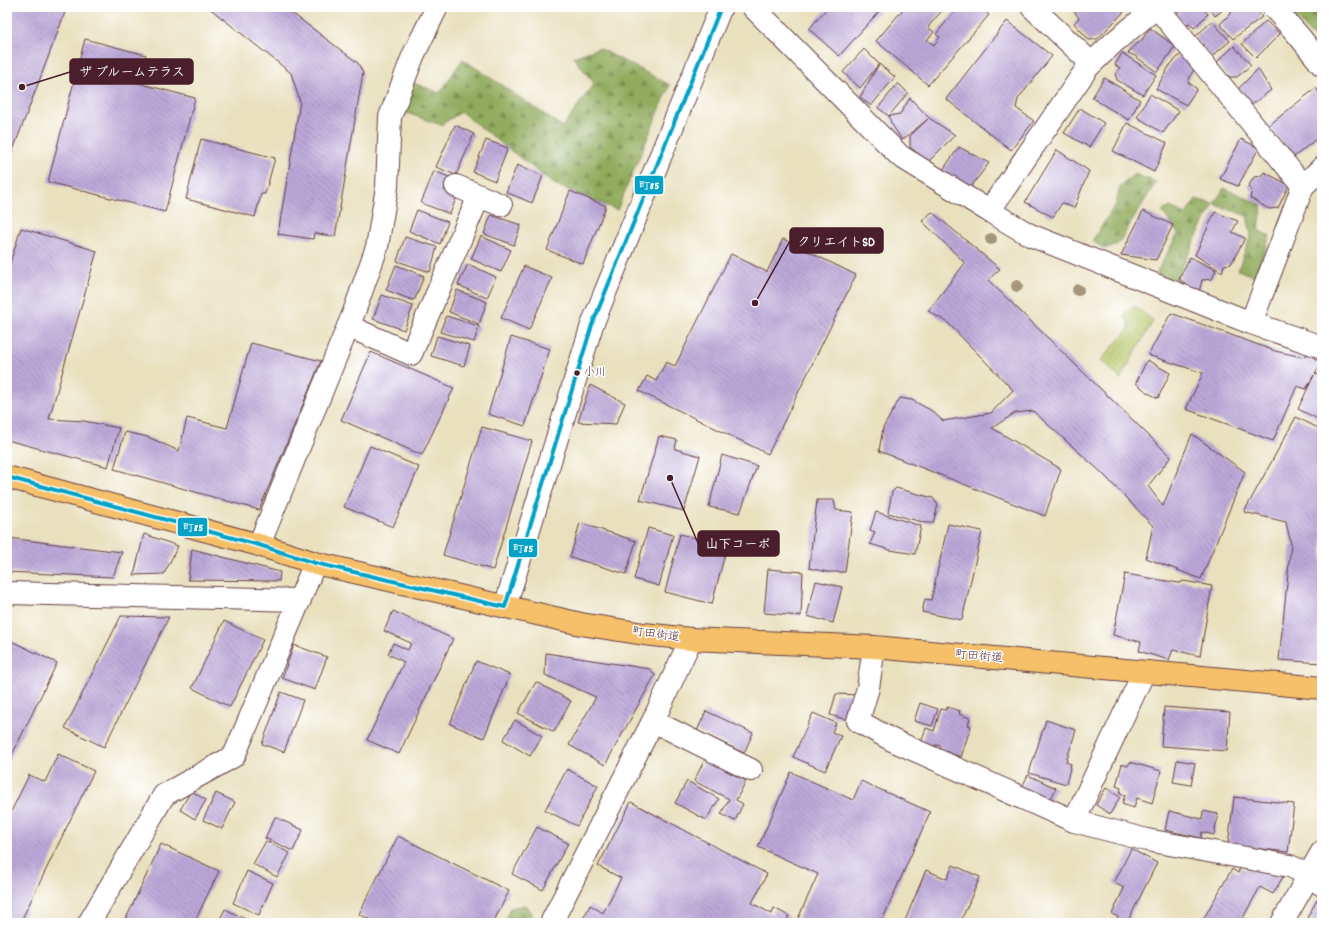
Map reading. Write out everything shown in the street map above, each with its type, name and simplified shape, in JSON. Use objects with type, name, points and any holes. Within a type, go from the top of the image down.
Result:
[{"type":"main road","name":"町田街道","points":[[7,477],[315,562],[581,624],[644,634],[691,639],[874,647],[1322,688]]},
{"type":"street","points":[[258,546],[348,326],[377,247],[387,187],[390,117],[413,56],[437,7]]},
{"type":"street","points":[[505,607],[592,326],[721,7]]},
{"type":"street","points":[[753,7],[900,156],[989,211],[1030,235],[1251,323],[1322,347]]},
{"type":"street","points":[[1032,7],[1091,63]]},
{"type":"street","points":[[989,211],[1091,63],[1157,7],[1303,186]]},
{"type":"street","points":[[1273,7],[1322,65]]},
{"type":"street","points":[[1251,323],[1303,186],[1322,168]]},
{"type":"street","points":[[456,186],[501,205]]},
{"type":"street","points":[[348,326],[411,354],[479,196]]},
{"type":"street","points":[[89,923],[164,795],[234,756],[315,562]]},
{"type":"street","points":[[7,593],[300,600]]},
{"type":"street","points":[[551,923],[653,721],[691,639]]},
{"type":"street","points":[[874,647],[868,688],[858,721],[892,740],[1074,821],[1147,840],[1290,866],[1316,880]]},
{"type":"street","points":[[1074,821],[1144,672]]},
{"type":"street","points":[[653,721],[751,770]]},
{"type":"street","points":[[1282,923],[1316,880],[1322,852]]},
{"type":"green space","points":[[1287,7],[1322,7],[1322,47]]},
{"type":"green space","points":[[599,48],[670,85],[617,210],[554,184],[461,112],[441,125],[401,111],[411,82],[440,93],[463,59],[563,127],[594,83],[573,57]]},
{"type":"green space","points":[[1134,174],[1156,182],[1118,244],[1104,249],[1092,241],[1116,204],[1120,187]]},
{"type":"green space","points":[[1224,188],[1262,205],[1259,231],[1270,236],[1255,277],[1238,270],[1251,235],[1247,216],[1214,204]]},
{"type":"green space","points":[[1196,199],[1214,204],[1174,285],[1156,273],[1178,234],[1162,211],[1170,207],[1186,214]]},
{"type":"green space","points":[[1135,306],[1153,321],[1120,379],[1101,360],[1130,327],[1124,314]]},
{"type":"green space","points":[[525,905],[532,914],[531,923],[504,923],[510,908]]},
{"type":"building","points":[[7,7],[67,7],[7,166]]},
{"type":"building","points":[[208,7],[284,7],[358,63],[363,73],[335,237],[314,233],[313,239],[278,234],[300,102],[291,73]]},
{"type":"building","points":[[828,7],[883,7],[839,56],[809,29]]},
{"type":"building","points":[[905,7],[945,7],[928,27],[934,32],[927,40],[934,45],[940,37],[936,34],[955,11],[950,7],[980,7],[989,15],[928,85],[876,41]]},
{"type":"building","points":[[1071,7],[1121,7],[1125,11],[1097,39],[1089,40],[1074,23],[1079,18]]},
{"type":"building","points":[[1184,7],[1201,7],[1208,14],[1194,28],[1189,23],[1186,27],[1176,14]]},
{"type":"building","points":[[1208,7],[1227,7],[1215,16]]},
{"type":"building","points":[[1237,7],[1253,7],[1262,17],[1233,39],[1220,24]]},
{"type":"building","points":[[1007,21],[1052,56],[1018,99],[1016,108],[1034,121],[1011,150],[946,99]]},
{"type":"building","points":[[1212,21],[1230,41],[1211,57],[1195,37]]},
{"type":"building","points":[[1266,21],[1280,34],[1256,58],[1242,44]]},
{"type":"building","points":[[1150,28],[1175,46],[1157,72],[1135,56],[1128,53],[1141,41]]},
{"type":"building","points":[[85,39],[146,55],[138,83],[195,98],[165,212],[48,182]]},
{"type":"building","points":[[1234,46],[1251,65],[1237,77],[1230,77],[1224,73],[1217,62]]},
{"type":"building","points":[[864,49],[879,64],[860,88],[843,72]]},
{"type":"building","points":[[1122,53],[1156,75],[1143,95],[1117,80],[1115,74],[1120,68],[1115,65]]},
{"type":"building","points":[[1181,54],[1197,62],[1188,82],[1197,89],[1186,105],[1156,89],[1170,65]]},
{"type":"building","points":[[879,64],[895,77],[871,106],[860,97]]},
{"type":"building","points":[[1258,69],[1271,90],[1250,106],[1238,89]]},
{"type":"building","points":[[1104,78],[1140,100],[1129,120],[1092,98]]},
{"type":"building","points":[[898,83],[908,93],[889,116],[878,108]]},
{"type":"building","points":[[1316,88],[1322,97],[1322,134],[1294,157],[1268,126]]},
{"type":"building","points":[[1150,94],[1179,111],[1163,133],[1137,117]]},
{"type":"building","points":[[910,98],[929,118],[955,135],[928,162],[910,147],[910,136],[928,119],[902,140],[891,123],[889,116],[900,114]]},
{"type":"building","points":[[1080,108],[1104,123],[1089,147],[1064,133]]},
{"type":"building","points":[[1127,123],[1167,143],[1154,172],[1113,151]]},
{"type":"building","points":[[455,125],[474,134],[456,175],[436,167]]},
{"type":"building","points":[[201,139],[275,158],[265,194],[261,194],[255,217],[186,199]]},
{"type":"building","points":[[1241,139],[1259,148],[1238,186],[1220,179]]},
{"type":"building","points":[[486,140],[508,148],[495,181],[473,172]]},
{"type":"building","points":[[959,147],[989,163],[970,188],[942,171]]},
{"type":"building","points":[[1057,150],[1089,171],[1074,208],[1062,203],[1053,217],[1025,202]]},
{"type":"building","points":[[517,165],[543,176],[532,203],[506,192]]},
{"type":"building","points":[[434,171],[449,177],[444,190],[457,196],[450,214],[421,203]]},
{"type":"building","points":[[1264,172],[1289,185],[1278,208],[1269,209],[1250,198],[1252,191],[1248,187],[1254,177],[1261,176]]},
{"type":"building","points":[[570,191],[606,206],[583,264],[547,250]]},
{"type":"building","points":[[417,210],[448,222],[440,244],[409,231]]},
{"type":"building","points":[[1143,211],[1173,225],[1156,260],[1121,255]]},
{"type":"building","points":[[932,212],[1000,269],[988,280],[1171,457],[1148,486],[1163,506],[1192,434],[1245,472],[1201,579],[1146,558],[1153,526],[1102,473],[1033,411],[1015,413],[992,428],[1061,469],[1045,516],[879,451],[883,428],[900,398],[912,400],[932,411],[943,421],[991,413],[1013,390],[947,322],[928,311],[965,263],[922,221]]},
{"type":"building","points":[[1215,212],[1238,221],[1232,232],[1245,238],[1231,264],[1224,265],[1222,272],[1195,255]]},
{"type":"building","points":[[491,215],[521,225],[514,245],[484,234]]},
{"type":"building","points":[[21,228],[97,251],[49,419],[84,421],[119,428],[108,467],[7,440],[7,273]]},
{"type":"building","points":[[481,236],[511,250],[501,272],[471,259]]},
{"type":"building","points":[[405,237],[437,247],[430,272],[397,261]]},
{"type":"building","points":[[783,239],[856,275],[768,454],[639,391],[647,376],[656,381],[666,362],[675,366],[731,254],[767,272]]},
{"type":"building","points":[[1190,257],[1216,270],[1212,279],[1202,280],[1199,292],[1184,290],[1186,284],[1179,279]]},
{"type":"building","points":[[468,264],[496,277],[487,298],[458,285]]},
{"type":"building","points":[[396,265],[424,276],[415,299],[412,300],[386,290]]},
{"type":"building","points":[[524,266],[552,278],[529,330],[501,318]]},
{"type":"building","points":[[457,290],[487,302],[479,324],[449,312]]},
{"type":"building","points":[[382,295],[413,306],[404,330],[373,319]]},
{"type":"building","points":[[1171,313],[1275,351],[1302,357],[1309,354],[1321,363],[1315,373],[1322,377],[1322,421],[1298,409],[1314,375],[1306,389],[1297,386],[1273,441],[1186,409],[1203,373],[1148,355]]},
{"type":"building","points":[[446,316],[479,326],[474,342],[440,332]]},
{"type":"building","points":[[437,336],[470,346],[464,366],[431,356]]},
{"type":"building","points":[[511,337],[550,349],[525,426],[488,414]]},
{"type":"building","points":[[251,343],[321,361],[259,510],[114,469],[125,432],[148,437],[179,451],[187,418],[227,428]]},
{"type":"building","points":[[371,352],[454,388],[422,455],[341,420]]},
{"type":"building","points":[[1147,360],[1170,373],[1158,398],[1148,393],[1136,383]]},
{"type":"building","points":[[590,385],[625,403],[616,424],[578,422]]},
{"type":"building","points":[[1296,417],[1322,430],[1322,663],[1279,660],[1291,544],[1286,522],[1244,512]]},
{"type":"building","points":[[482,427],[532,441],[493,570],[443,555]]},
{"type":"building","points":[[659,436],[677,440],[675,449],[700,456],[684,511],[640,500]]},
{"type":"building","points":[[370,446],[419,467],[393,527],[344,507]]},
{"type":"building","points":[[722,455],[757,466],[740,513],[709,507]]},
{"type":"building","points":[[896,488],[933,498],[938,505],[933,523],[926,523],[888,513],[892,492]]},
{"type":"building","points":[[817,500],[834,500],[836,510],[853,512],[845,572],[827,572],[809,568]]},
{"type":"building","points":[[876,512],[921,526],[915,554],[890,550],[870,544],[875,532],[870,530]]},
{"type":"building","points":[[580,523],[636,541],[626,574],[570,557]]},
{"type":"building","points":[[948,524],[982,531],[962,620],[922,612],[925,599],[931,600]]},
{"type":"building","points":[[648,528],[673,535],[659,586],[634,579]]},
{"type":"building","points":[[144,534],[178,546],[164,574],[134,575]]},
{"type":"building","points":[[680,534],[727,546],[712,604],[665,592]]},
{"type":"building","points":[[8,538],[122,552],[113,577],[7,572]]},
{"type":"building","points":[[192,549],[280,572],[279,581],[188,580]]},
{"type":"building","points":[[768,569],[803,572],[801,616],[764,613]]},
{"type":"building","points":[[1125,574],[1179,583],[1184,581],[1212,586],[1200,656],[1173,650],[1169,660],[1139,651],[1141,642],[1113,635]]},
{"type":"building","points":[[816,581],[842,587],[833,623],[807,616]]},
{"type":"building","points":[[393,611],[453,639],[399,754],[367,740],[404,662],[388,654],[393,643],[408,650],[411,643],[384,631]]},
{"type":"building","points":[[121,616],[169,617],[104,747],[65,728]]},
{"type":"building","points":[[224,621],[263,640],[230,707],[192,688]]},
{"type":"building","points":[[7,639],[57,663],[7,765]]},
{"type":"building","points":[[294,645],[327,657],[315,690],[282,678]]},
{"type":"building","points":[[546,653],[650,669],[655,675],[605,765],[569,745],[596,697],[545,675]]},
{"type":"building","points":[[476,661],[510,675],[484,738],[450,724]]},
{"type":"building","points":[[536,682],[571,701],[554,732],[518,713]]},
{"type":"building","points":[[281,692],[303,700],[284,752],[262,744]]},
{"type":"building","points":[[836,694],[858,695],[848,720],[830,715]]},
{"type":"building","points":[[920,703],[938,709],[932,726],[914,721]]},
{"type":"building","points":[[947,707],[960,711],[959,714],[970,718],[968,725],[971,726],[961,757],[940,750],[941,746],[935,745],[935,747],[921,743],[926,728],[934,731],[941,709],[946,710]]},
{"type":"building","points":[[1164,707],[1230,712],[1227,751],[1161,746]]},
{"type":"building","points":[[706,711],[753,733],[744,753],[697,731]]},
{"type":"building","points":[[813,713],[836,723],[832,732],[841,736],[825,771],[793,757]]},
{"type":"building","points":[[515,720],[542,736],[530,756],[503,740]]},
{"type":"building","points":[[1046,720],[1076,730],[1066,762],[1071,764],[1066,784],[1029,773]]},
{"type":"building","points":[[58,754],[94,771],[20,923],[7,923],[7,820],[29,775],[45,782]]},
{"type":"building","points":[[705,759],[746,781],[736,800],[743,804],[735,821],[721,814],[729,799],[694,781]]},
{"type":"building","points":[[1177,760],[1195,763],[1191,785],[1173,782]]},
{"type":"building","points":[[1130,762],[1161,771],[1152,803],[1137,798],[1134,808],[1122,804],[1125,795],[1120,793],[1121,788],[1116,786],[1122,764],[1128,766]]},
{"type":"building","points":[[567,769],[598,786],[577,826],[545,810]]},
{"type":"building","points":[[791,772],[853,800],[861,781],[930,812],[881,923],[796,923],[818,874],[758,847]]},
{"type":"building","points":[[1028,775],[1056,788],[1049,803],[1021,789]]},
{"type":"building","points":[[687,781],[719,799],[706,820],[675,803]]},
{"type":"building","points":[[1106,788],[1120,797],[1110,814],[1096,805]]},
{"type":"building","points":[[191,791],[206,800],[195,819],[180,810]]},
{"type":"building","points":[[216,793],[235,802],[222,829],[203,820]]},
{"type":"building","points":[[1234,797],[1294,804],[1288,852],[1228,845]]},
{"type":"building","points":[[631,802],[767,874],[752,903],[772,914],[774,908],[789,916],[785,923],[581,923],[590,905],[603,913],[621,878],[598,866]]},
{"type":"building","points":[[1169,811],[1202,819],[1203,811],[1218,814],[1214,835],[1202,832],[1201,838],[1165,830]]},
{"type":"building","points":[[275,817],[303,830],[293,851],[265,838]]},
{"type":"building","points":[[537,827],[568,843],[543,890],[512,874]]},
{"type":"building","points":[[398,836],[509,891],[493,923],[377,923],[359,914]]},
{"type":"building","points":[[266,841],[290,853],[277,877],[253,864]]},
{"type":"building","points":[[161,844],[219,871],[194,923],[124,923]]},
{"type":"building","points":[[1131,849],[1157,863],[1127,923],[1115,923],[1118,917],[1112,914],[1124,888],[1114,883]]},
{"type":"building","points":[[953,865],[980,877],[960,923],[904,923],[926,870],[947,879]]},
{"type":"building","points":[[1240,868],[1284,875],[1273,894],[1260,887],[1240,923],[1201,923],[1232,869],[1238,873]]},
{"type":"building","points":[[247,871],[273,883],[259,915],[233,903]]},
{"type":"building","points":[[1317,900],[1322,903],[1322,923],[1317,923],[1307,918]]},
{"type":"building","points":[[225,909],[254,923],[218,923]]},
{"type":"transit line","name":"町85","points":[[7,477],[259,545],[315,563],[505,607],[592,325],[721,7]]},
{"type":"place","name":"ザ ブルームテラス","points":[[22,87]]},
{"type":"place","name":"クリエイトSD","points":[[755,303]]},
{"type":"place","name":"小川","points":[[577,373]]},
{"type":"place","name":"山下コーポ","points":[[670,478]]}]
